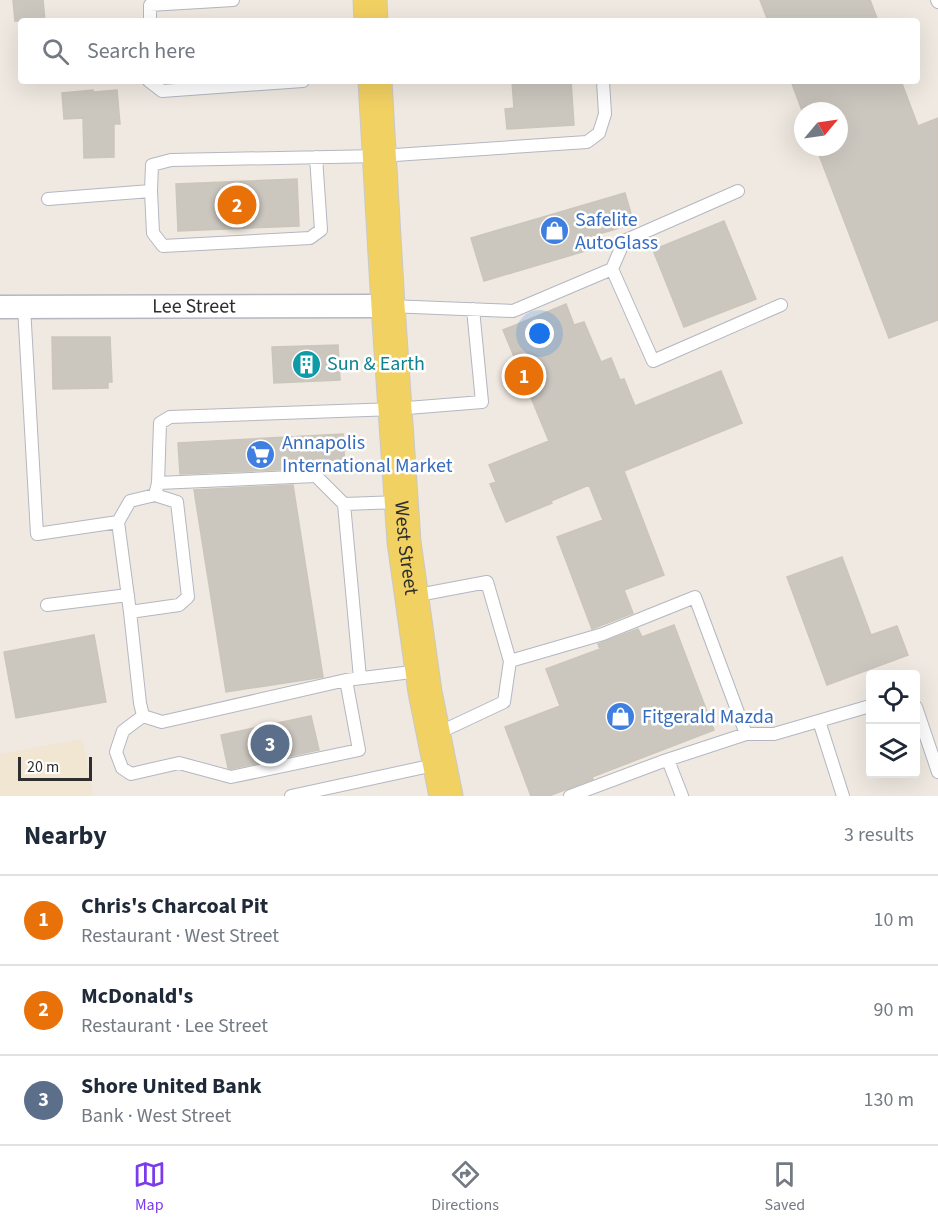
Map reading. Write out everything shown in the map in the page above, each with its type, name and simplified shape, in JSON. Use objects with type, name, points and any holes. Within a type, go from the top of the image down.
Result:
[{"type":"main road","points":[[370,0],[371,18]]},
{"type":"main road","name":"West Street","points":[[375,84],[404,542],[422,671],[446,796]]},
{"type":"street","name":"Lee Street","points":[[0,307],[388,306]]},
{"type":"lane","points":[[150,18],[150,2],[233,0]]},
{"type":"lane","points":[[153,84],[162,91],[261,84]]},
{"type":"lane","points":[[316,157],[321,230],[310,238],[163,246],[153,233],[151,191],[153,165],[171,160],[316,157],[380,156],[587,142],[599,133],[606,114],[603,84]]},
{"type":"lane","points":[[48,199],[151,191]]},
{"type":"lane","points":[[388,306],[513,310],[612,269],[624,241],[738,191]]},
{"type":"lane","points":[[612,269],[653,361],[781,305]]},
{"type":"lane","points":[[24,307],[38,534],[118,522]]},
{"type":"lane","points":[[157,489],[159,423],[170,417],[395,409],[482,402],[473,309]]},
{"type":"lane","points":[[143,716],[118,522],[130,501],[157,489],[316,476],[344,504],[360,678]]},
{"type":"lane","points":[[130,612],[179,605],[188,597],[177,502],[157,489]]},
{"type":"lane","points":[[344,504],[402,502]]},
{"type":"lane","points":[[291,796],[437,750],[504,702],[510,661],[487,582],[412,596]]},
{"type":"lane","points":[[47,605],[128,595]]},
{"type":"lane","points":[[510,661],[603,634],[695,597],[746,734]]},
{"type":"lane","points":[[143,716],[162,722],[346,680],[422,671]]},
{"type":"lane","points":[[143,716],[123,731],[116,752],[122,768],[131,774],[179,763],[231,777],[359,750],[346,680]]},
{"type":"lane","points":[[570,796],[746,734],[774,734],[866,707]]},
{"type":"lane","points":[[819,721],[843,796]]},
{"type":"lane","points":[[920,721],[938,772]]},
{"type":"lane","points":[[668,760],[682,796]]},
{"type":"shaded area","points":[[82,739],[93,796],[0,796],[0,754]]},
{"type":"building","points":[[13,0],[43,0],[45,18],[18,18],[18,21],[15,21]]},
{"type":"building","points":[[760,0],[870,0],[877,18],[767,18]]},
{"type":"building","points":[[512,84],[571,84],[574,125],[507,129],[505,109],[514,108]]},
{"type":"building","points":[[792,84],[902,84],[918,126],[938,118],[938,320],[889,338],[819,156],[848,156],[848,102],[799,102]]},
{"type":"building","points":[[93,90],[93,92],[117,90],[120,124],[114,124],[114,157],[84,158],[83,118],[64,119],[62,93]]},
{"type":"building","points":[[297,179],[299,226],[178,231],[176,184]]},
{"type":"building","name":"Safelite AutoGlass","points":[[625,193],[634,224],[588,237],[592,249],[484,281],[471,238]]},
{"type":"building","points":[[724,221],[756,299],[684,327],[653,250]]},
{"type":"building","points":[[566,304],[574,325],[584,322],[601,362],[611,358],[620,380],[624,379],[635,406],[721,371],[742,423],[624,471],[664,575],[624,590],[633,613],[592,629],[557,537],[603,520],[589,485],[506,522],[490,484],[496,482],[489,465],[549,441],[503,330]]},
{"type":"building","points":[[52,337],[110,337],[112,382],[108,382],[108,388],[53,389]]},
{"type":"building","name":"Sun & Earth","points":[[338,345],[340,380],[274,383],[272,347]]},
{"type":"building","name":"Annapolis International Market","points":[[343,434],[345,467],[180,474],[178,443]]},
{"type":"building","points":[[293,485],[323,677],[226,692],[194,490]]},
{"type":"building","points":[[842,557],[871,635],[897,626],[908,655],[827,685],[787,577]]},
{"type":"building","name":"Fitgerald Mazda","points":[[674,625],[714,730],[549,796],[531,796],[505,727],[560,706],[546,669],[600,649],[598,644],[638,629],[642,637]]},
{"type":"building","points":[[94,635],[106,702],[16,718],[4,652]]},
{"type":"building","points":[[311,716],[319,750],[228,768],[221,735]]},
{"type":"place","name":"McDonald's","points":[[237,205]]},
{"type":"place","name":"Safelite AutoGlass","points":[[554,231]]},
{"type":"place","name":"Sun & Earth","points":[[306,364]]},
{"type":"place","name":"Chris's Charcoal Pit","points":[[524,376]]},
{"type":"place","name":"Annapolis International Market","points":[[261,455]]},
{"type":"place","name":"Fitgerald Mazda","points":[[621,717]]},
{"type":"place","name":"Shore United Bank","points":[[270,744]]}]
